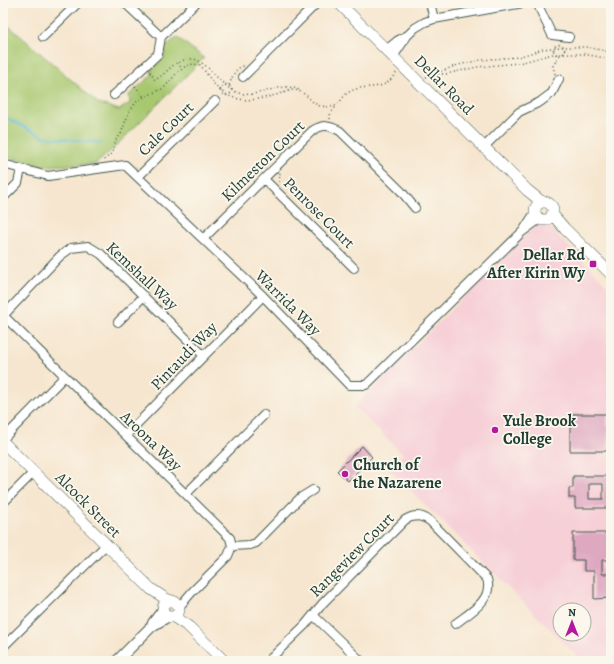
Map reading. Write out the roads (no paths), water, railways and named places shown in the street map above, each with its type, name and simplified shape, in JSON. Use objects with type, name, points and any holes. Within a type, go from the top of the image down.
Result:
[{"type":"main road","name":"Dellar Road","points":[[339,3],[527,190],[542,212],[565,229],[611,274]]},
{"type":"main road","name":"Alcock Street","points":[[3,442],[224,661]]},
{"type":"street","points":[[43,38],[78,3]]},
{"type":"street","points":[[125,3],[161,36]]},
{"type":"street","points":[[114,95],[158,54],[161,36],[196,3]]},
{"type":"street","points":[[243,76],[317,3]]},
{"type":"street","points":[[430,3],[434,19]]},
{"type":"street","points":[[390,54],[415,28],[425,22],[505,5],[523,3]]},
{"type":"street","points":[[536,3],[552,35],[569,38]]},
{"type":"street","points":[[484,147],[519,112],[540,102],[552,93],[559,79]]},
{"type":"street","name":"Cale Court","points":[[138,176],[215,101]]},
{"type":"street","name":"Kilmeston Court","points":[[203,239],[312,131],[322,126],[330,126],[340,131],[401,191],[415,208]]},
{"type":"street","name":"Warrida Way","points":[[3,164],[48,176],[125,166],[138,176],[262,296],[349,385],[366,385],[542,212]]},
{"type":"street","points":[[3,198],[18,183],[21,169]]},
{"type":"street","name":"Penrose Court","points":[[264,179],[354,268]]},
{"type":"street","name":"Kemshall Way","points":[[3,316],[60,256],[71,248],[88,246],[101,254],[204,356]]},
{"type":"street","points":[[118,322],[144,296]]},
{"type":"street","name":"Pintaudi Way","points":[[126,436],[262,296]]},
{"type":"street","name":"Aroona Way","points":[[3,316],[230,538],[232,546]]},
{"type":"street","points":[[3,439],[64,376]]},
{"type":"street","points":[[186,494],[264,415]]},
{"type":"street","points":[[3,503],[33,472]]},
{"type":"street","points":[[117,661],[152,626],[157,616],[172,609],[192,592],[228,556],[232,546],[250,545],[256,543],[300,498],[313,490]]},
{"type":"street","name":"Rangeview Court","points":[[268,661],[313,615],[322,603],[405,520],[411,516],[418,515],[430,521],[487,579],[489,588],[486,598],[470,613],[455,624]]},
{"type":"street","points":[[3,647],[106,545]]},
{"type":"street","points":[[313,615],[360,661]]},
{"type":"waterway","points":[[3,116],[44,137],[101,143]]},
{"type":"place","name":"Dellar Rd After Kirin Wy","points":[[593,264]]},
{"type":"place","name":"Yule Brook College","points":[[495,430]]},
{"type":"place","name":"Church of the Nazarene","points":[[345,474]]}]
